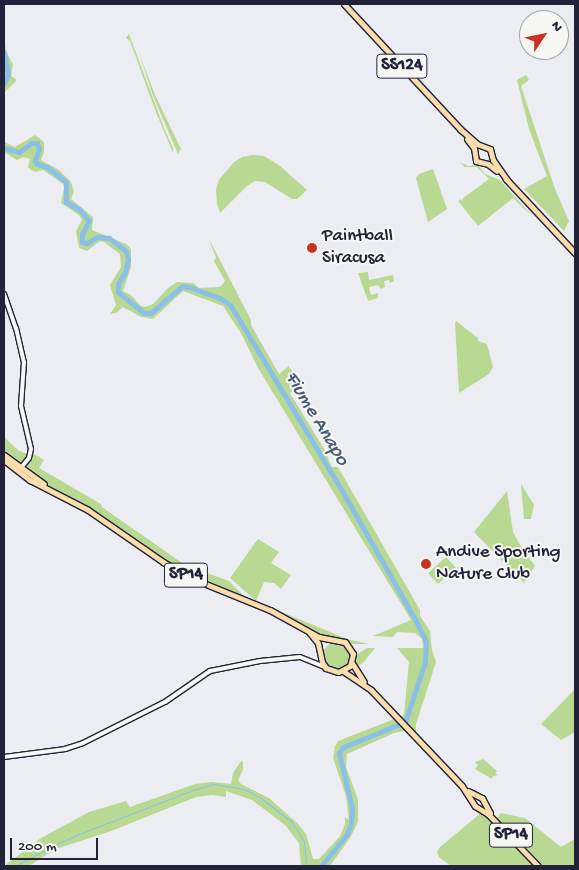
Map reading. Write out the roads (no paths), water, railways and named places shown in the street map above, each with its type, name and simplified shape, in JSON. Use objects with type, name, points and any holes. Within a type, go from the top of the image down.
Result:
[{"type":"main road","name":"SS124","points":[[344,4],[460,129]]},
{"type":"main road","points":[[460,129],[480,146],[490,149],[492,158],[506,180]]},
{"type":"main road","points":[[460,129],[474,151],[476,161],[486,163],[506,180],[575,253]]},
{"type":"main road","points":[[474,151],[480,146]]},
{"type":"main road","points":[[486,163],[492,158]]},
{"type":"main road","name":"SP14","points":[[4,455],[22,469],[178,570],[270,610],[310,633]]},
{"type":"main road","name":"SP14","points":[[4,460],[22,469]]},
{"type":"main road","points":[[310,633],[349,645],[353,654],[352,663],[370,690],[462,786],[475,805]]},
{"type":"main road","points":[[310,633],[318,643],[325,667],[334,672],[343,671],[352,663]]},
{"type":"main road","points":[[321,655],[326,644],[335,640]]},
{"type":"main road","points":[[343,671],[370,690]]},
{"type":"main road","points":[[462,786],[479,797],[484,803],[475,805]]},
{"type":"main road","points":[[475,805],[474,800],[479,797]]},
{"type":"main road","name":"SP14","points":[[484,803],[490,813],[539,866]]},
{"type":"main road","name":"SP14","points":[[475,805],[488,814],[539,866]]},
{"type":"street","points":[[4,294],[16,328],[24,362],[21,406],[31,444],[29,458],[22,469]]},
{"type":"street","points":[[312,661],[321,655]]},
{"type":"street","points":[[4,757],[65,748],[83,743],[165,702],[210,671],[276,659],[300,657],[325,667]]},
{"type":"waterway","name":"Fiume Anapo","points":[[4,52],[8,74],[4,83]]},
{"type":"waterway","name":"Fiume Anapo","points":[[4,148],[19,152],[31,143],[37,143],[39,149],[35,160],[37,164],[47,167],[66,182],[66,202],[80,210],[89,221],[82,234],[82,242],[87,243],[97,237],[109,238],[126,251],[128,259],[125,272],[118,284],[118,292],[144,313],[151,313],[182,286],[222,299],[231,306],[345,496],[415,619],[426,642],[425,662],[405,722],[343,747],[339,753],[352,808],[351,823],[347,834],[321,866]]},
{"type":"waterway","points":[[15,866],[79,834],[193,790],[214,784],[244,789],[261,798],[292,822],[304,841],[306,866]]},
{"type":"place","name":"Paintball Siracusa","points":[[312,248]]},
{"type":"place","name":"Andive Sporting Nature Club","points":[[426,564]]}]
